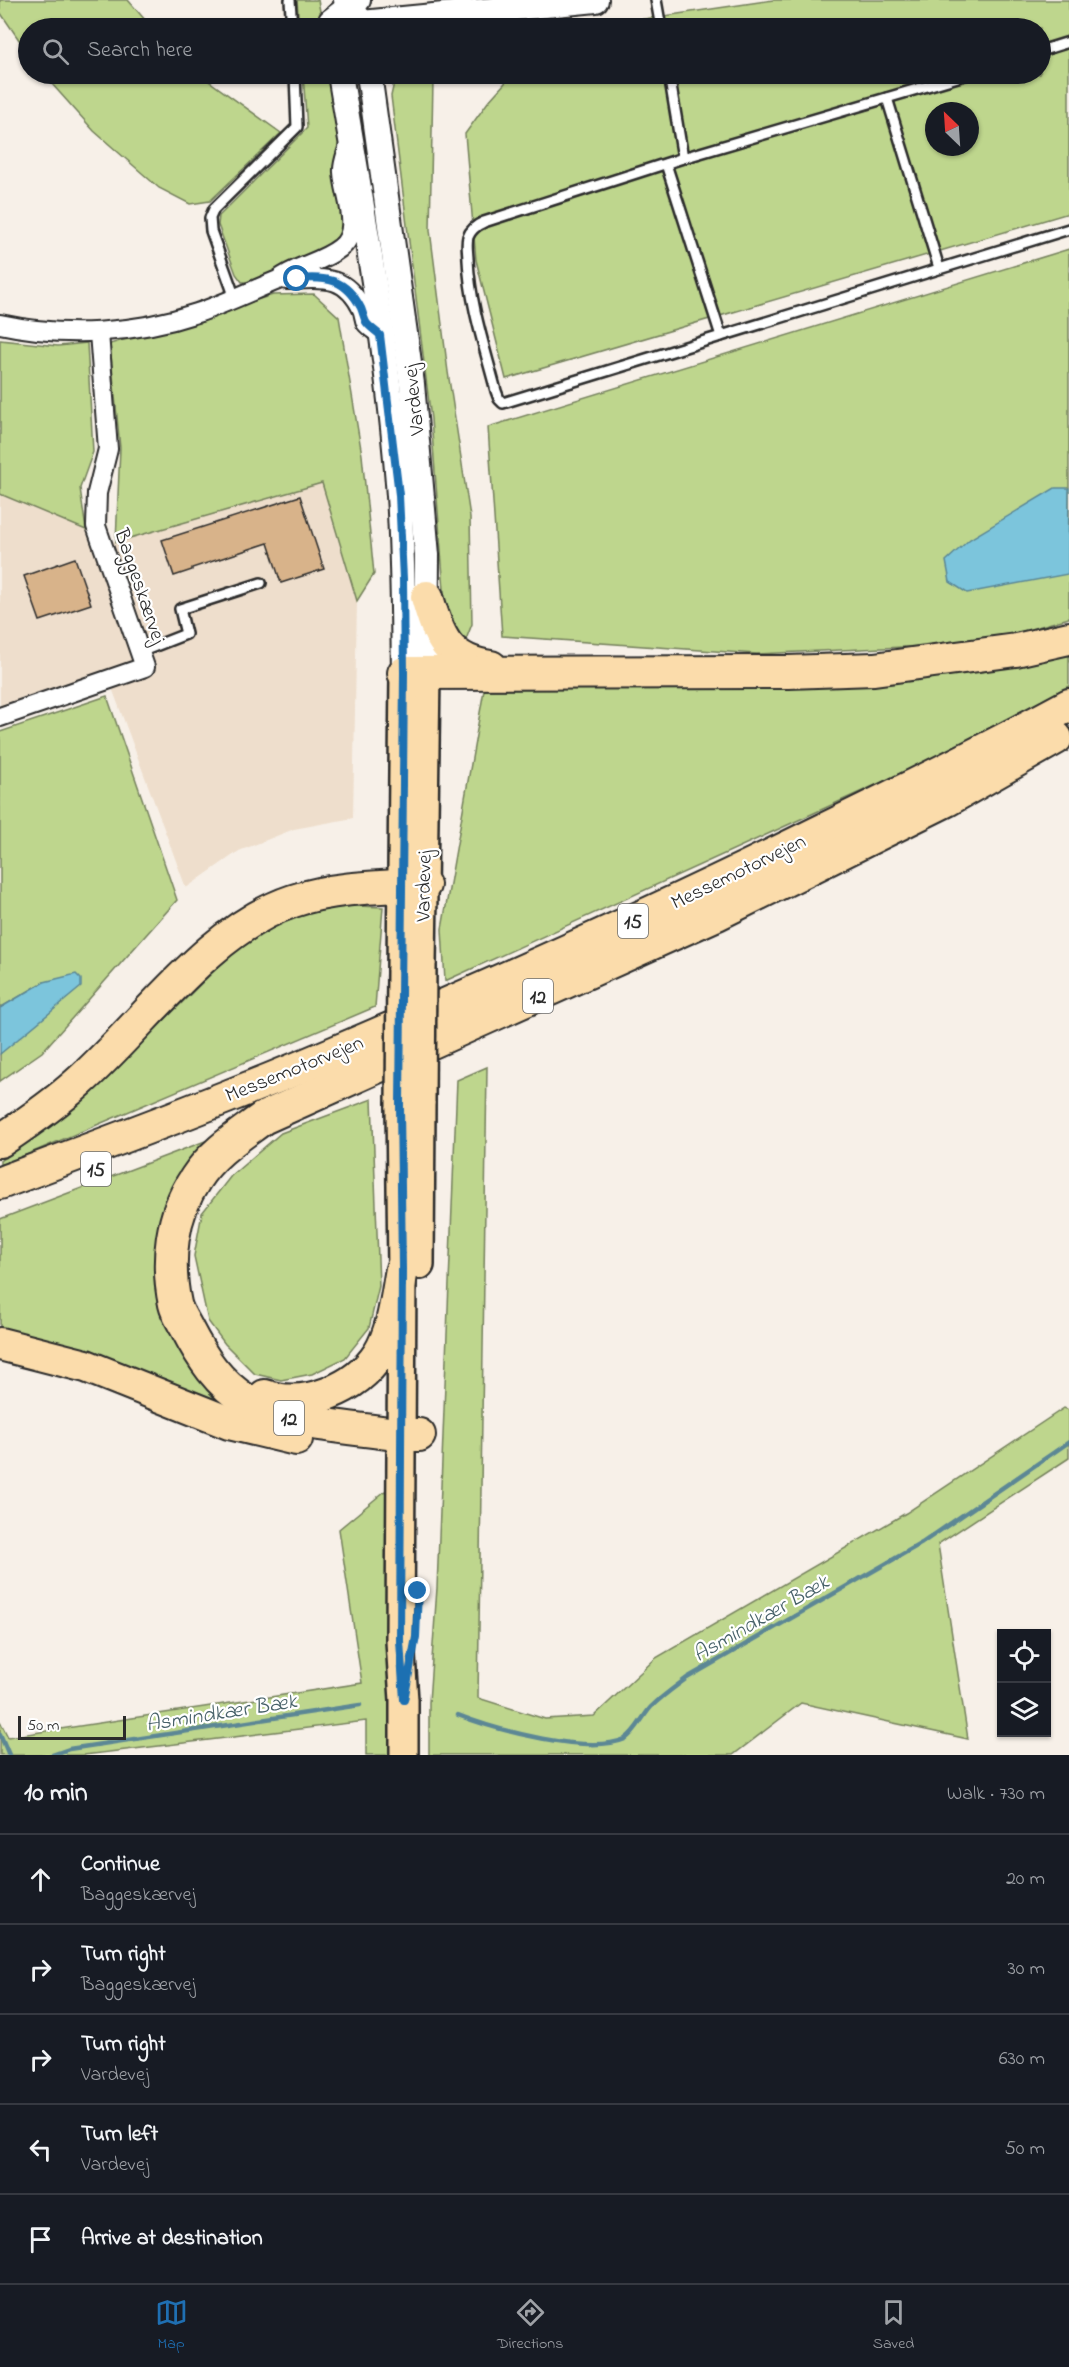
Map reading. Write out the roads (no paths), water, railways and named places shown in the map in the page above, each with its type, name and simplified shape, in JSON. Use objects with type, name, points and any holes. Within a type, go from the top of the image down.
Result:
[{"type":"highway","points":[[427,597],[435,625],[444,644],[456,655],[473,665],[531,673]]},
{"type":"highway","points":[[415,673],[788,672],[874,669],[1016,650],[1069,638]]},
{"type":"highway","name":"Messemotorvejen","points":[[0,1205],[189,1123],[328,1056],[698,892],[1069,705]]},
{"type":"highway","name":"Messemotorvejen","points":[[0,1183],[189,1123],[471,1014],[678,920],[1063,734]]},
{"type":"highway","name":"12","points":[[410,1443],[276,1415],[247,1402],[218,1378],[200,1354],[176,1307],[170,1264],[176,1218],[195,1178],[222,1148],[263,1118],[717,914],[947,800],[1063,734]]},
{"type":"highway","points":[[0,1141],[80,1082],[201,960],[235,931],[267,911],[327,892],[413,885]]},
{"type":"highway","points":[[200,1354],[244,1389],[273,1399],[298,1401],[330,1392],[357,1378],[379,1353],[392,1323],[402,1269]]},
{"type":"highway","points":[[0,1344],[86,1366],[229,1423],[291,1438],[410,1443]]},
{"type":"main road","name":"Vardevej","points":[[404,1755],[404,1700],[400,1641],[410,1443],[410,1104],[415,673]]},
{"type":"main road","name":"Vardevej","points":[[410,1104],[402,1269],[410,1443]]},
{"type":"street","points":[[348,12],[475,11],[596,0]]},
{"type":"street","points":[[450,18],[475,11]]},
{"type":"street","name":"Vardevej","points":[[342,84],[380,335],[399,495],[403,579],[415,673]]},
{"type":"street","name":"Vardevej","points":[[370,84],[412,384],[427,555],[427,597],[415,673]]},
{"type":"street","points":[[385,84],[384,92],[404,260],[397,276]]},
{"type":"street","points":[[0,324],[32,331],[99,333],[146,325],[195,314],[328,257],[344,246],[350,235],[352,223],[342,171],[351,139]]},
{"type":"street","points":[[278,280],[314,277],[328,278],[338,283],[348,290],[362,309],[366,323],[380,335]]},
{"type":"street","name":"Baggeskærvej","points":[[0,717],[145,667],[96,526],[97,493],[108,449],[99,333]]},
{"type":"lane","points":[[290,0],[291,18]]},
{"type":"lane","points":[[656,0],[659,18]]},
{"type":"lane","points":[[1051,48],[1069,42]]},
{"type":"lane","points":[[235,298],[211,231],[210,218],[214,209],[297,127],[295,84]]},
{"type":"lane","points":[[671,84],[683,158]]},
{"type":"lane","points":[[934,84],[683,158],[476,225],[468,236],[469,284],[499,399],[503,403],[511,401],[1069,229]]},
{"type":"lane","points":[[887,98],[939,268]]},
{"type":"lane","points":[[666,164],[721,336]]},
{"type":"lane","points":[[140,652],[186,634],[180,609],[261,583]]},
{"type":"water","points":[[1055,488],[1069,488],[1068,574],[967,593],[950,582],[946,561],[970,539]]},
{"type":"water","points":[[76,974],[81,979],[81,987],[0,1054],[0,1008],[44,982]]},
{"type":"waterway","name":"Asmindkær Bæk","points":[[458,1715],[542,1739],[589,1744],[625,1739],[651,1707],[687,1678],[922,1543],[1069,1442]]},
{"type":"waterway","name":"Asmindkær Bæk","points":[[52,1755],[69,1749],[360,1705]]},
{"type":"waterway","points":[[0,1734],[9,1755]]}]
